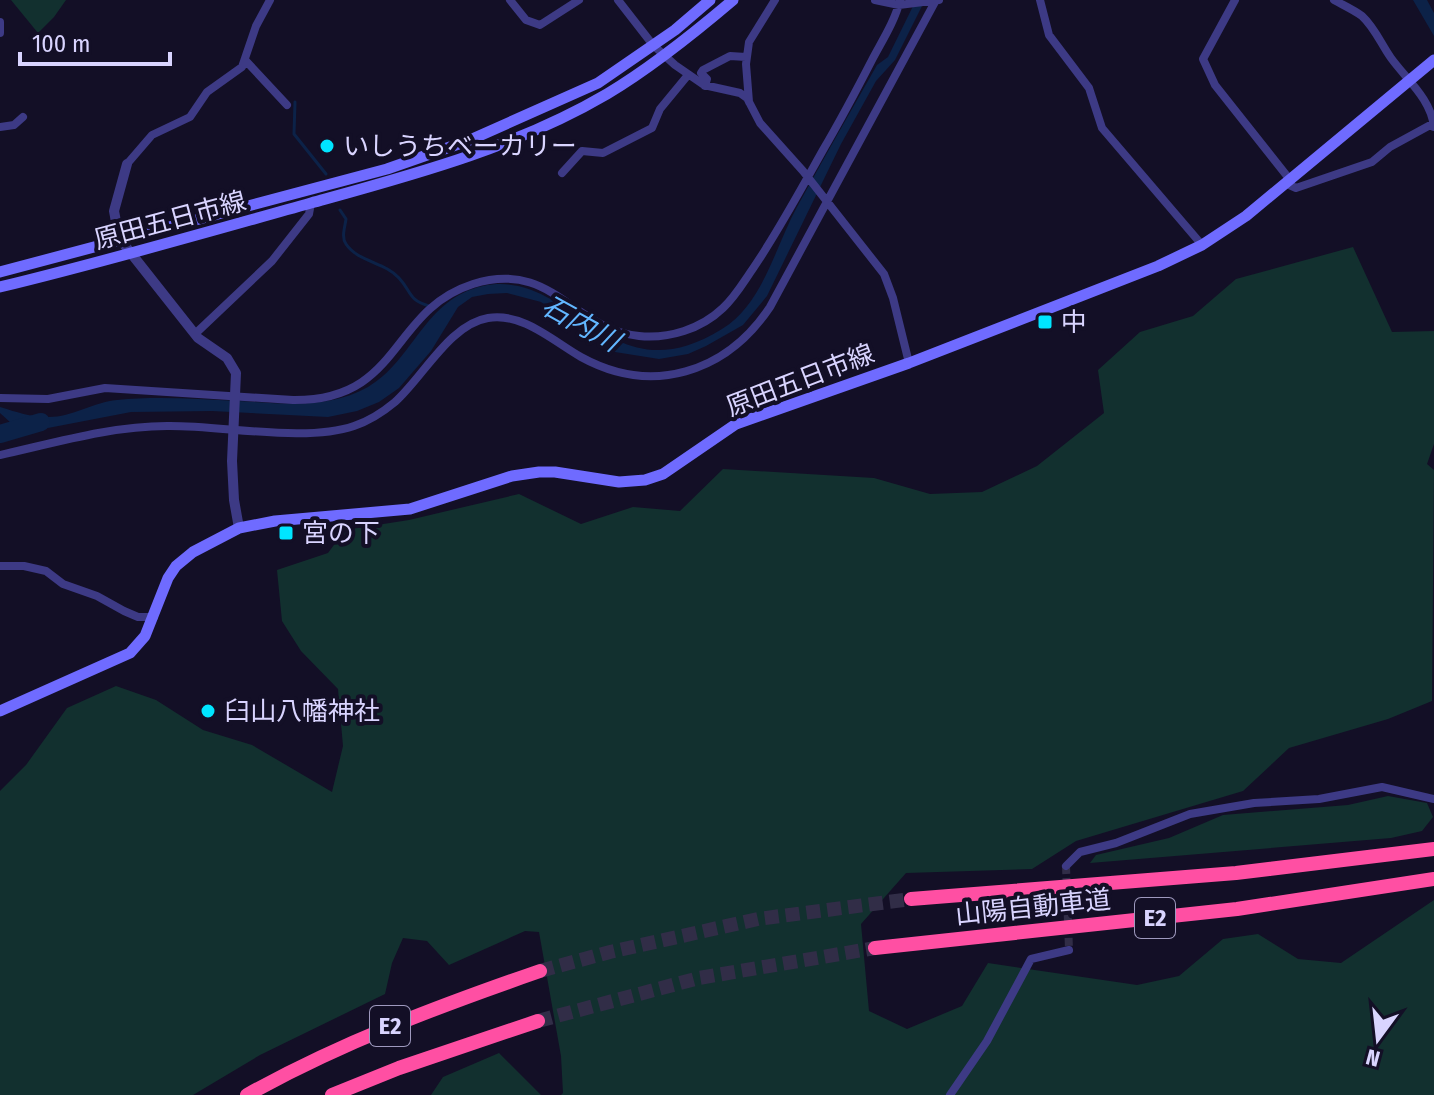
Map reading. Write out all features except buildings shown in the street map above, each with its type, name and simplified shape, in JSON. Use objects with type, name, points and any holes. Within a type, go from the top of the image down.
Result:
[{"type":"highway","name":"山陽自動車道","points":[[911,899],[1236,873],[1434,849]]},
{"type":"highway","name":"山陽自動車道","points":[[875,948],[1237,909],[1434,879]]},
{"type":"highway","name":"E2","points":[[247,1095],[406,1019],[540,971]]},
{"type":"highway","name":"E2","points":[[332,1095],[399,1068],[538,1021]]},
{"type":"main road","name":"原田五日市線","points":[[0,272],[387,169],[435,153],[598,83],[710,0]]},
{"type":"main road","name":"原田五日市線","points":[[0,287],[391,182],[508,141],[606,95],[664,56],[733,0]]},
{"type":"main road","name":"原田五日市線","points":[[0,711],[130,653],[145,636],[168,578],[176,566],[193,552],[239,528],[275,521],[410,509],[512,476],[539,472],[619,482],[645,480],[663,474],[736,424],[909,363],[1158,266],[1202,245],[1246,216],[1434,60]]},
{"type":"street","points":[[239,528],[234,500],[234,366],[195,334],[131,254],[116,232],[114,211],[127,164],[152,135],[190,117],[207,92],[239,70],[246,61],[255,28],[270,0]]},
{"type":"street","points":[[510,0],[526,20],[540,25],[579,0]]},
{"type":"street","points":[[750,103],[746,57],[750,37],[775,0]]},
{"type":"street","points":[[875,0],[900,4],[935,0]]},
{"type":"street","points":[[0,455],[131,428],[164,425],[321,433],[337,431],[368,420],[395,402],[461,330],[476,321],[493,317],[519,321],[582,358],[615,372],[660,376],[704,366],[735,348],[760,322],[935,0]]},
{"type":"street","points":[[1040,0],[1049,35],[1089,88],[1102,128],[1202,245]]},
{"type":"street","points":[[1235,0],[1203,59],[1215,85],[1296,188],[1356,169],[1434,124],[1433,116],[1411,81],[1360,15],[1334,0]]},
{"type":"street","points":[[620,1],[653,45],[688,75],[705,86],[740,93],[750,103],[760,123],[809,178],[884,274],[909,363]]},
{"type":"street","points":[[0,398],[48,399],[105,388],[308,400],[338,394],[378,371],[427,311],[453,292],[486,280],[513,279],[540,285],[598,323],[625,333],[654,336],[683,331],[710,319],[731,299],[771,242],[855,94],[900,4]]},
{"type":"street","points":[[0,22],[0,33]]},
{"type":"street","points":[[705,86],[707,79],[701,73],[703,70],[730,56],[746,57]]},
{"type":"street","points":[[246,61],[287,105]]},
{"type":"street","points":[[562,173],[582,151],[606,152],[652,128],[660,109],[688,75]]},
{"type":"street","points":[[0,127],[14,125],[23,117]]},
{"type":"street","points":[[195,334],[272,261],[311,212],[311,203]]},
{"type":"street","points":[[0,566],[24,566],[46,571],[63,584],[97,596],[138,617],[154,617]]},
{"type":"street","points":[[1066,866],[1080,852],[1116,843],[1190,814],[1254,803],[1319,799],[1382,787],[1434,799]]},
{"type":"street","points":[[950,1095],[987,1041],[1031,959],[1069,950]]},
{"type":"green space","points":[[11,0],[66,0],[38,33]]},
{"type":"green space","points":[[1353,247],[1392,332],[1434,331],[1434,444],[1427,464],[1434,470],[1432,701],[1388,719],[1289,748],[1243,791],[1076,841],[1032,869],[906,873],[861,924],[869,1011],[907,1029],[962,1006],[988,963],[1137,985],[1179,976],[1223,939],[1258,934],[1298,959],[1341,963],[1434,900],[1434,1095],[561,1095],[561,1056],[539,932],[525,931],[449,965],[427,941],[403,938],[392,963],[385,994],[260,1055],[193,1095],[0,1095],[0,791],[26,765],[67,708],[116,686],[156,700],[203,730],[252,745],[332,792],[343,746],[338,689],[301,651],[282,621],[277,570],[328,553],[345,530],[409,520],[519,494],[581,524],[633,507],[680,511],[723,469],[874,478],[930,494],[982,492],[1037,466],[1104,413],[1098,370],[1140,332],[1193,316],[1236,279]]},
{"type":"green space","points":[[1388,796],[1427,803],[1433,817],[1422,831],[1391,838],[1090,863],[1096,855],[1169,838],[1223,815],[1348,805]]},
{"type":"green space","points":[[499,1053],[541,1095],[431,1095],[443,1077]]},
{"type":"water","name":"石内川","points":[[916,0],[925,0],[895,60],[876,81],[841,144],[767,296],[743,325],[706,346],[688,354],[659,359],[615,352],[541,302],[507,293],[488,294],[472,297],[458,307],[431,351],[399,388],[379,402],[357,411],[328,417],[212,411],[131,412],[22,433],[0,413],[0,407],[29,415],[56,417],[108,401],[147,398],[288,404],[337,399],[368,387],[384,375],[447,303],[483,286],[514,285],[542,295],[620,342],[649,350],[683,347],[722,329],[748,305],[767,274],[797,207],[877,65],[888,57]]},
{"type":"water","points":[[1413,0],[1427,0],[1434,13],[1434,36]]},
{"type":"waterway","points":[[295,102],[294,134],[326,174]]},
{"type":"waterway","points":[[340,210],[346,219],[345,241],[351,250],[393,273],[413,298],[429,306]]},
{"type":"waterway","points":[[0,434],[41,422]]},
{"type":"tunnel","points":[[1066,866],[1069,950]]},
{"type":"tunnel","points":[[540,971],[758,919],[911,899]]},
{"type":"tunnel","points":[[538,1021],[699,978],[875,948]]},
{"type":"place","name":"いしうちベーカリー","points":[[327,146]]},
{"type":"place","name":"中","points":[[1045,322]]},
{"type":"place","name":"宮の下","points":[[286,533]]},
{"type":"place","name":"臼山八幡神社","points":[[208,711]]}]
